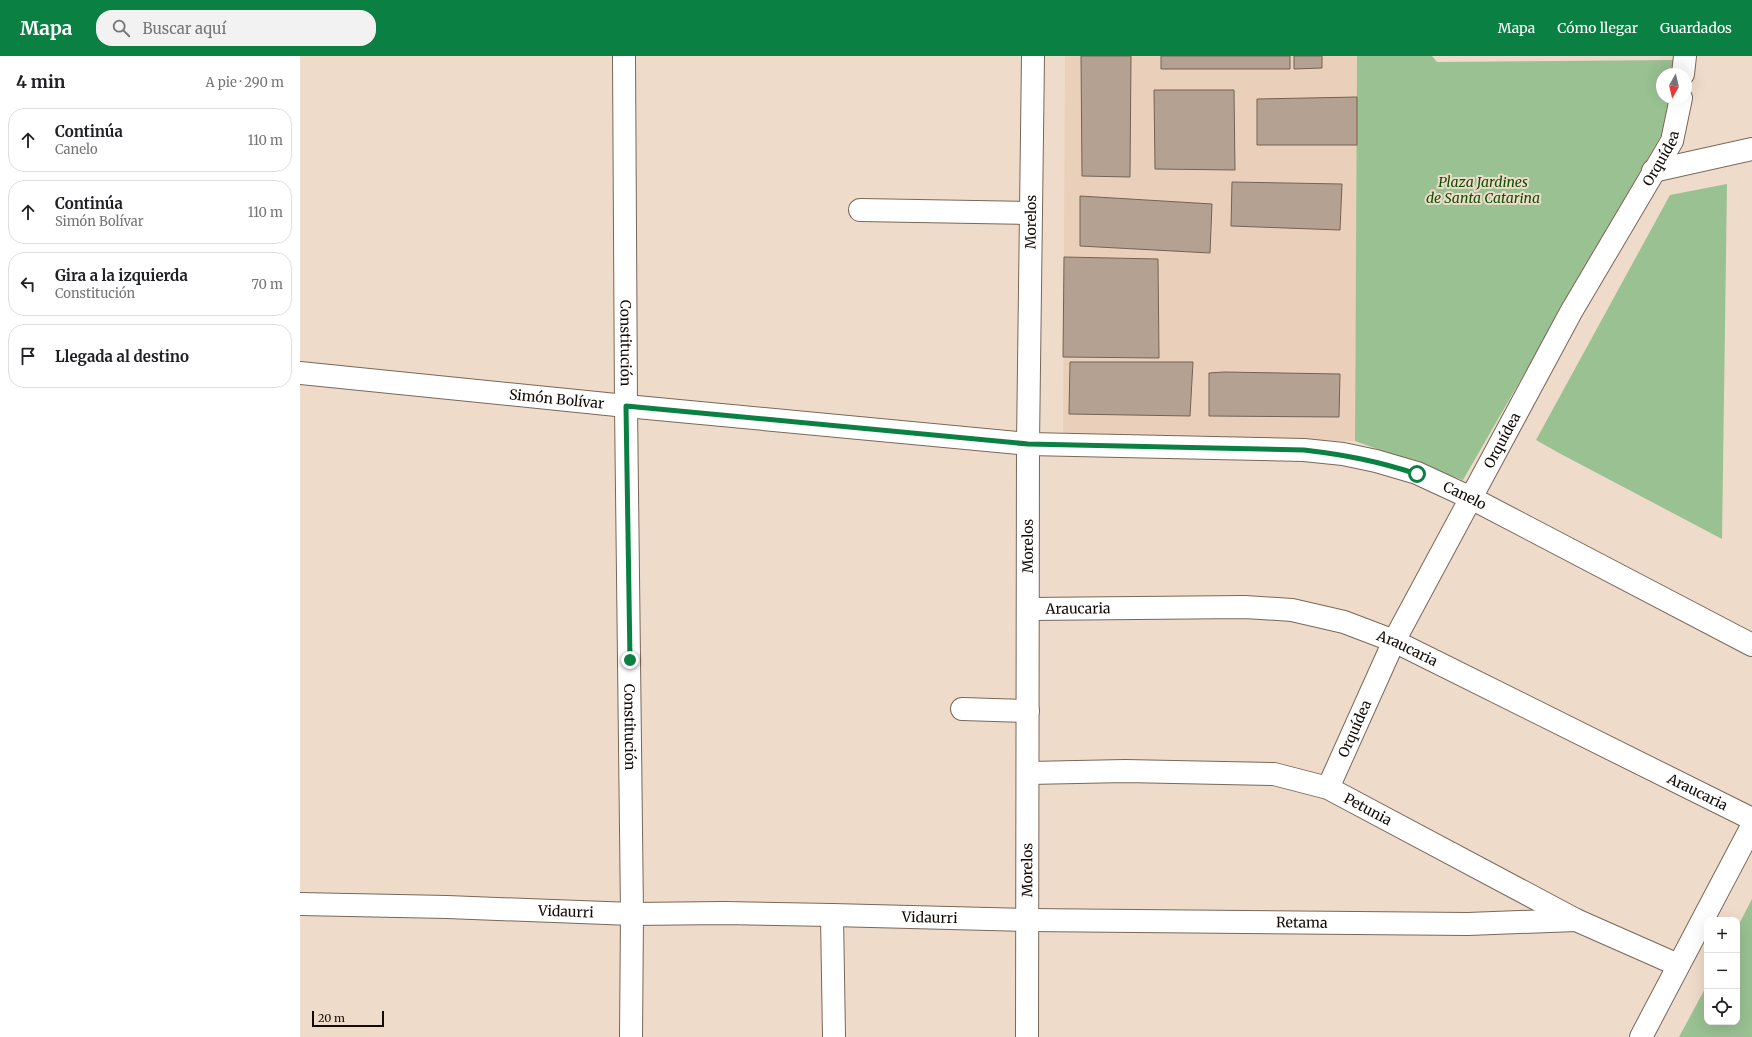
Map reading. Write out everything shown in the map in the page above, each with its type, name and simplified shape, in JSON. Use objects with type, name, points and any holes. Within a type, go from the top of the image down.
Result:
[{"type":"street","name":"Constitución","points":[[624,56],[626,406],[632,914],[631,1037]]},
{"type":"street","name":"Morelos","points":[[1027,1037],[1029,773],[1028,444],[1033,56]]},
{"type":"street","points":[[1684,68],[1685,56]]},
{"type":"street","name":"Orquídea","points":[[1328,788],[1394,641],[1571,312],[1672,141],[1680,104]]},
{"type":"street","points":[[1653,171],[1752,149]]},
{"type":"street","points":[[860,210],[1031,213]]},
{"type":"street","name":"Simón Bolívar","points":[[300,373],[626,406],[1028,444]]},
{"type":"street","name":"Canelo","points":[[1028,444],[1304,450],[1342,454],[1376,461],[1417,474],[1471,498],[1752,645]]},
{"type":"street","name":"Araucaria","points":[[1029,609],[1245,607],[1292,610],[1344,622],[1394,641],[1752,819]]},
{"type":"street","points":[[962,709],[1028,711]]},
{"type":"street","name":"Petunia","points":[[1029,773],[1126,771],[1274,774],[1328,788],[1576,920],[1678,965]]},
{"type":"street","points":[[1641,1037],[1752,826]]},
{"type":"street","name":"Vidaurri","points":[[300,904],[632,914],[724,913],[1027,920]]},
{"type":"street","points":[[832,915],[834,1037]]},
{"type":"street","name":"Retama","points":[[1027,920],[1460,924],[1576,920]]},
{"type":"shaded area","points":[[1065,56],[1357,56],[1355,441],[1063,436]]},
{"type":"green space","name":"Plaza Jardines de Santa Catarina","points":[[1357,56],[1432,56],[1437,62],[1674,60],[1675,68],[1656,68],[1656,104],[1670,104],[1662,134],[1463,480],[1355,441]]},
{"type":"green space","points":[[1727,184],[1722,539],[1536,440],[1670,195]]},
{"type":"green space","points":[[1752,899],[1752,1037],[1679,1037],[1704,991],[1704,1025],[1740,1025],[1740,922]]},
{"type":"building","points":[[1081,56],[1131,56],[1130,177],[1082,176]]},
{"type":"building","points":[[1161,56],[1290,56],[1290,69],[1161,69]]},
{"type":"building","points":[[1294,56],[1322,56],[1322,68],[1294,69]]},
{"type":"building","points":[[1154,90],[1234,90],[1235,170],[1155,169]]},
{"type":"building","points":[[1357,97],[1357,145],[1257,145],[1257,99]]},
{"type":"building","points":[[1232,182],[1342,184],[1340,230],[1231,226]]},
{"type":"building","points":[[1080,196],[1212,204],[1210,253],[1080,246]]},
{"type":"building","points":[[1064,257],[1158,259],[1159,358],[1063,357]]},
{"type":"building","points":[[1070,362],[1193,362],[1190,416],[1069,414]]},
{"type":"building","points":[[1209,373],[1340,374],[1339,417],[1209,416]]},
{"type":"route","points":[[630,660],[626,406],[1028,444],[1304,450],[1342,454],[1376,461],[1417,474]]}]
